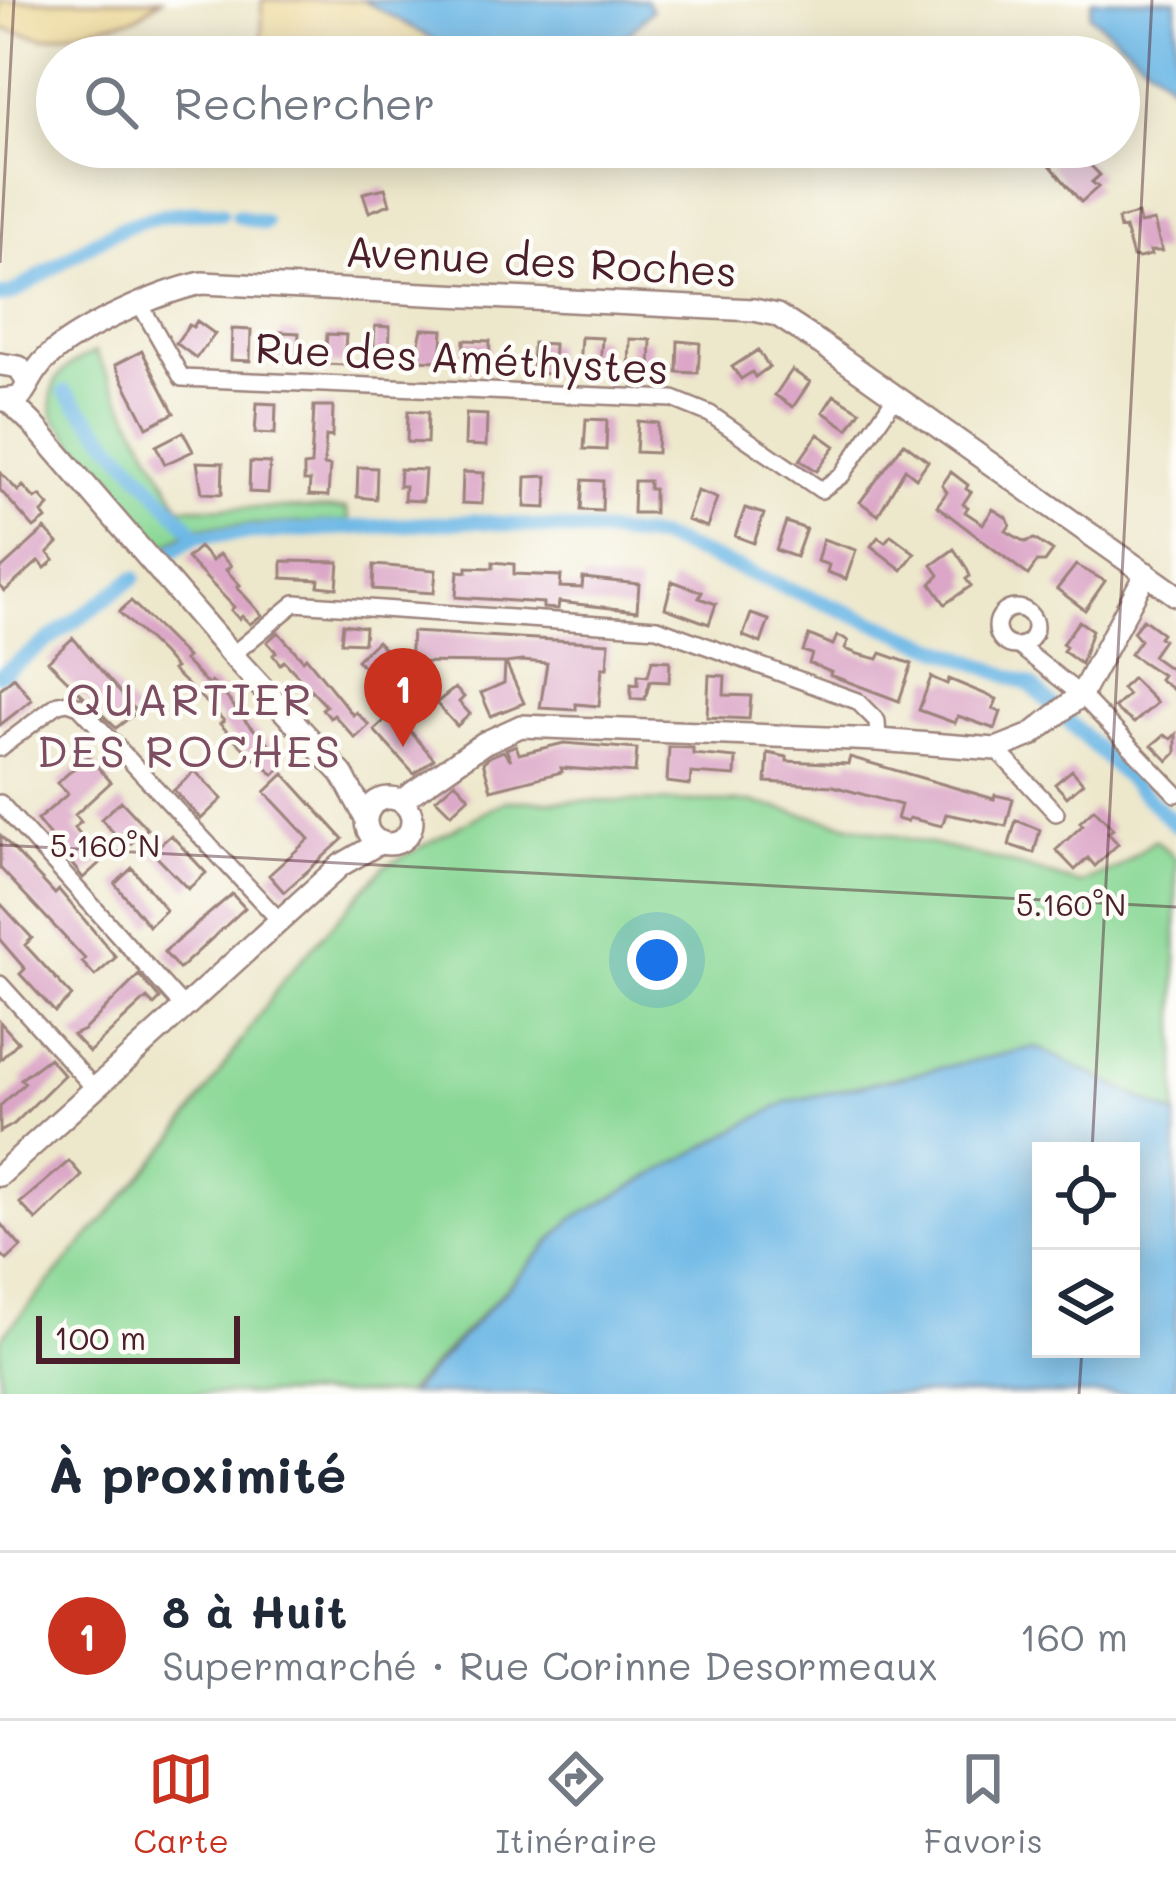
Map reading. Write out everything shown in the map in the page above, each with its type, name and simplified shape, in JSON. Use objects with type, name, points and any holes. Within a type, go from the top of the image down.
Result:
[{"type":"street","name":"Avenue des Roches","points":[[10,379],[140,304],[170,290],[202,283],[754,310],[777,315],[1176,595]]},
{"type":"street","name":"Rue des Améthystes","points":[[140,304],[182,378],[673,399],[710,414],[821,490],[842,475],[896,396]]},
{"type":"street","points":[[10,379],[32,423],[232,656],[342,774],[372,829],[400,841],[407,834],[399,804],[342,774]]},
{"type":"street","points":[[0,1175],[341,865],[372,829],[370,808],[399,804],[484,742],[521,726],[996,749],[1031,735],[1076,700],[1146,573]]},
{"type":"street","points":[[232,656],[295,603],[657,628],[857,701],[878,721],[878,740]]},
{"type":"street","points":[[1020,647],[1176,794]]},
{"type":"street","points":[[0,748],[58,704],[80,706],[279,920]]},
{"type":"street","points":[[996,749],[1055,813]]},
{"type":"street","points":[[0,803],[184,1008]]},
{"type":"street","points":[[0,984],[96,1090]]},
{"type":"green space","points":[[95,352],[180,507],[346,509],[350,521],[197,527],[160,548],[54,418],[52,394],[59,376]]},
{"type":"green space","points":[[506,801],[752,802],[1003,861],[1080,884],[1119,867],[1155,840],[1176,859],[1176,1115],[1036,1047],[787,1102],[571,1220],[405,1394],[0,1394],[0,1339],[174,1139],[284,979],[384,867]]},
{"type":"sand","points":[[0,0],[161,0],[135,18],[54,36],[0,28]]},
{"type":"sand","points":[[262,0],[363,0],[427,36],[262,36]]},
{"type":"water","points":[[363,0],[646,0],[652,10],[626,36],[427,36]]},
{"type":"water","points":[[1092,0],[1176,0],[1176,88],[1140,57],[1140,36],[1115,36],[1090,15]]},
{"type":"water","points":[[1036,1047],[1176,1116],[1176,1394],[409,1394],[571,1220],[787,1102]]},
{"type":"building","points":[[1053,168],[1093,168],[1100,175],[1092,182],[1098,187],[1081,202]]},
{"type":"building","points":[[385,188],[390,204],[369,212],[363,193]]},
{"type":"building","points":[[1138,214],[1140,224],[1154,221],[1162,251],[1133,257],[1118,219]]},
{"type":"building","points":[[197,321],[215,334],[196,358],[176,343]]},
{"type":"building","points":[[375,326],[390,327],[389,357],[373,357]]},
{"type":"building","points":[[232,329],[251,330],[250,361],[231,360]]},
{"type":"building","points":[[422,329],[443,330],[441,361],[415,360]]},
{"type":"building","points":[[280,332],[299,333],[297,363],[278,362]]},
{"type":"building","points":[[327,334],[346,335],[344,365],[325,364]]},
{"type":"building","points":[[581,337],[602,338],[600,368],[579,367]]},
{"type":"building","points":[[630,339],[651,340],[650,370],[629,369]]},
{"type":"building","points":[[464,340],[490,341],[489,372],[468,371],[468,364],[463,364]]},
{"type":"building","points":[[678,341],[700,343],[698,373],[677,372]]},
{"type":"building","points":[[533,343],[554,344],[553,374],[532,373]]},
{"type":"building","points":[[758,350],[769,367],[755,377],[752,372],[741,379],[732,367]]},
{"type":"building","points":[[142,351],[174,413],[147,427],[115,365]]},
{"type":"building","points":[[792,370],[810,382],[793,407],[775,395]]},
{"type":"building","points":[[834,395],[860,411],[848,429],[823,412]]},
{"type":"building","points":[[257,403],[276,404],[275,434],[255,433]]},
{"type":"building","points":[[314,406],[333,406],[332,437],[326,436],[324,465],[330,466],[328,496],[309,495],[310,481],[304,481],[304,466],[311,465]]},
{"type":"building","points":[[408,411],[428,412],[427,443],[407,442]]},
{"type":"building","points":[[466,414],[487,415],[486,446],[465,445]]},
{"type":"building","points":[[586,419],[607,420],[606,450],[584,449]]},
{"type":"building","points":[[638,421],[658,423],[657,453],[636,452]]},
{"type":"building","points":[[183,432],[193,451],[165,464],[156,446]]},
{"type":"building","points":[[818,434],[835,446],[817,471],[800,460]]},
{"type":"building","points":[[904,443],[928,461],[916,478],[905,469],[878,515],[860,502]]},
{"type":"building","points":[[197,462],[223,463],[222,494],[202,493]]},
{"type":"building","points":[[250,462],[270,463],[268,493],[249,492]]},
{"type":"building","points":[[358,467],[377,468],[376,499],[357,497]]},
{"type":"building","points":[[400,469],[425,470],[423,501],[404,500]]},
{"type":"building","points":[[0,472],[18,491],[23,486],[35,499],[40,496],[49,506],[42,513],[46,519],[34,528],[0,490]]},
{"type":"building","points":[[463,472],[484,473],[482,504],[462,503]]},
{"type":"building","points":[[951,472],[971,492],[963,504],[968,507],[965,512],[983,524],[993,509],[1007,518],[1006,531],[1025,542],[1034,539],[1053,551],[1045,562],[1037,562],[1028,575],[937,506],[947,492],[942,485]]},
{"type":"building","points":[[547,476],[546,508],[525,507],[526,477]]},
{"type":"building","points":[[583,480],[603,481],[602,511],[581,510]]},
{"type":"building","points":[[634,481],[649,481],[649,489],[654,489],[654,513],[633,513]]},
{"type":"building","points":[[697,491],[717,498],[707,527],[687,520]]},
{"type":"building","points":[[745,508],[764,514],[754,543],[735,536]]},
{"type":"building","points":[[786,522],[806,529],[796,557],[776,550]]},
{"type":"building","points":[[45,529],[58,543],[48,553],[54,560],[45,568],[39,561],[5,591],[0,586],[0,570]]},
{"type":"building","points":[[891,535],[915,553],[902,570],[871,546],[878,537],[885,542]]},
{"type":"building","points":[[823,539],[856,550],[846,579],[827,572],[829,565],[817,561]]},
{"type":"building","points":[[199,547],[212,561],[219,554],[231,566],[226,570],[262,615],[250,624],[242,616],[239,619],[231,610],[234,607],[187,558]]},
{"type":"building","points":[[954,549],[971,586],[945,604],[931,584],[939,575],[932,565]]},
{"type":"building","points":[[282,561],[339,562],[337,588],[318,586],[319,580],[282,578]]},
{"type":"building","points":[[493,562],[514,564],[514,574],[561,576],[560,587],[582,588],[583,578],[639,584],[637,611],[559,602],[558,609],[543,608],[543,603],[456,597],[458,571],[493,568]]},
{"type":"building","points":[[374,565],[436,570],[434,593],[373,589]]},
{"type":"building","points":[[1076,565],[1105,581],[1085,610],[1057,589]]},
{"type":"building","points":[[672,581],[702,592],[699,598],[716,604],[709,624],[665,608]]},
{"type":"building","points":[[131,601],[279,753],[286,763],[274,775],[220,724],[224,721],[119,612]]},
{"type":"building","points":[[751,614],[769,620],[761,643],[743,636]]},
{"type":"building","points":[[1143,619],[1162,633],[1163,640],[1152,656],[1176,673],[1176,692],[1159,679],[1162,675],[1130,654],[1140,640],[1133,632]]},
{"type":"building","points":[[1079,621],[1092,630],[1081,664],[1063,651],[1062,644]]},
{"type":"building","points":[[343,624],[365,627],[364,643],[341,642]]},
{"type":"building","points":[[278,632],[303,660],[306,657],[353,715],[356,712],[369,725],[355,738],[334,715],[330,718],[322,709],[326,706],[273,655],[276,652],[267,642]]},
{"type":"building","points":[[412,632],[609,643],[599,706],[540,708],[547,663],[522,661],[506,663],[524,703],[491,716],[481,693],[504,683],[505,663],[410,662]]},
{"type":"building","points":[[809,635],[833,645],[837,636],[848,641],[845,649],[858,654],[878,659],[881,653],[912,664],[899,701],[809,663],[812,654],[803,651]]},
{"type":"building","points":[[73,638],[137,712],[116,728],[48,661]]},
{"type":"building","points":[[377,641],[396,661],[376,679],[357,660]]},
{"type":"building","points":[[652,660],[670,661],[669,682],[650,681],[645,699],[631,699],[631,684],[638,685],[638,675],[648,676]]},
{"type":"building","points":[[709,675],[725,676],[724,695],[751,696],[749,719],[707,717]]},
{"type":"building","points":[[14,677],[32,700],[0,725],[0,689]]},
{"type":"building","points":[[931,677],[947,684],[949,679],[997,699],[993,709],[1001,712],[995,729],[958,716],[955,723],[919,710]]},
{"type":"building","points":[[1132,678],[1157,703],[1134,723],[1114,708],[1128,695],[1122,689]]},
{"type":"building","points":[[455,688],[470,714],[457,726],[436,703]]},
{"type":"building","points":[[394,712],[434,759],[414,774],[374,730]]},
{"type":"building","points":[[1176,734],[1176,753],[1168,761],[1152,745],[1164,735],[1171,739]]},
{"type":"building","points":[[564,743],[637,749],[635,773],[561,768],[562,772],[491,790],[483,762],[491,756],[503,751],[511,760],[506,749],[516,745],[519,754]]},
{"type":"building","points":[[669,747],[736,758],[735,776],[691,773],[690,785],[667,782]]},
{"type":"building","points":[[768,753],[787,757],[787,761],[848,764],[850,757],[994,799],[995,795],[1013,799],[1006,826],[946,814],[942,826],[909,818],[907,822],[897,819],[901,805],[833,786],[766,782]]},
{"type":"building","points":[[88,756],[111,782],[75,815],[81,822],[74,828],[104,859],[83,878],[37,820],[68,794],[57,783]]},
{"type":"building","points":[[1072,770],[1083,783],[1067,797],[1055,784]]},
{"type":"building","points":[[195,771],[222,799],[201,819],[174,790]]},
{"type":"building","points":[[284,774],[343,839],[284,892],[269,875],[309,839],[265,792]]},
{"type":"building","points":[[455,782],[469,797],[451,814],[436,799]]},
{"type":"building","points":[[121,801],[147,829],[127,847],[101,819]]},
{"type":"building","points":[[1094,809],[1113,829],[1108,833],[1118,844],[1095,866],[1088,858],[1075,870],[1056,850]]},
{"type":"building","points":[[1016,820],[1040,830],[1034,853],[1009,845]]},
{"type":"building","points":[[0,835],[55,894],[59,890],[116,957],[95,976],[82,962],[85,959],[0,868]]},
{"type":"building","points":[[171,835],[206,873],[188,889],[152,852]]},
{"type":"building","points":[[132,868],[166,910],[149,926],[115,884]]},
{"type":"building","points":[[232,894],[245,908],[179,969],[164,952]]},
{"type":"building","points":[[0,903],[32,938],[25,945],[72,996],[55,1012],[20,974],[25,969],[0,940]]},
{"type":"building","points":[[139,975],[160,999],[154,1005],[147,998],[89,1052],[73,1035],[84,1030]]},
{"type":"building","points":[[0,1022],[18,1042],[0,1060]]},
{"type":"building","points":[[49,1058],[64,1075],[0,1132],[0,1106],[25,1083],[21,1079]]},
{"type":"building","points":[[69,1161],[82,1176],[36,1220],[20,1203]]},
{"type":"building","points":[[0,1223],[21,1247],[7,1260],[0,1253]]},
{"type":"waterway","points":[[0,296],[134,223],[189,212],[221,213]]},
{"type":"waterway","points":[[238,216],[264,223]]},
{"type":"waterway","points":[[65,392],[197,536]]},
{"type":"waterway","points":[[170,553],[197,536],[475,521],[661,538],[1031,685],[1176,825]]},
{"type":"waterway","points":[[0,675],[134,578]]},
{"type":"place","name":"8 à Huit","points":[[403,747]]},
{"type":"district","name":"QUARTIER DES ROCHES","points":[[190,724]]}]
